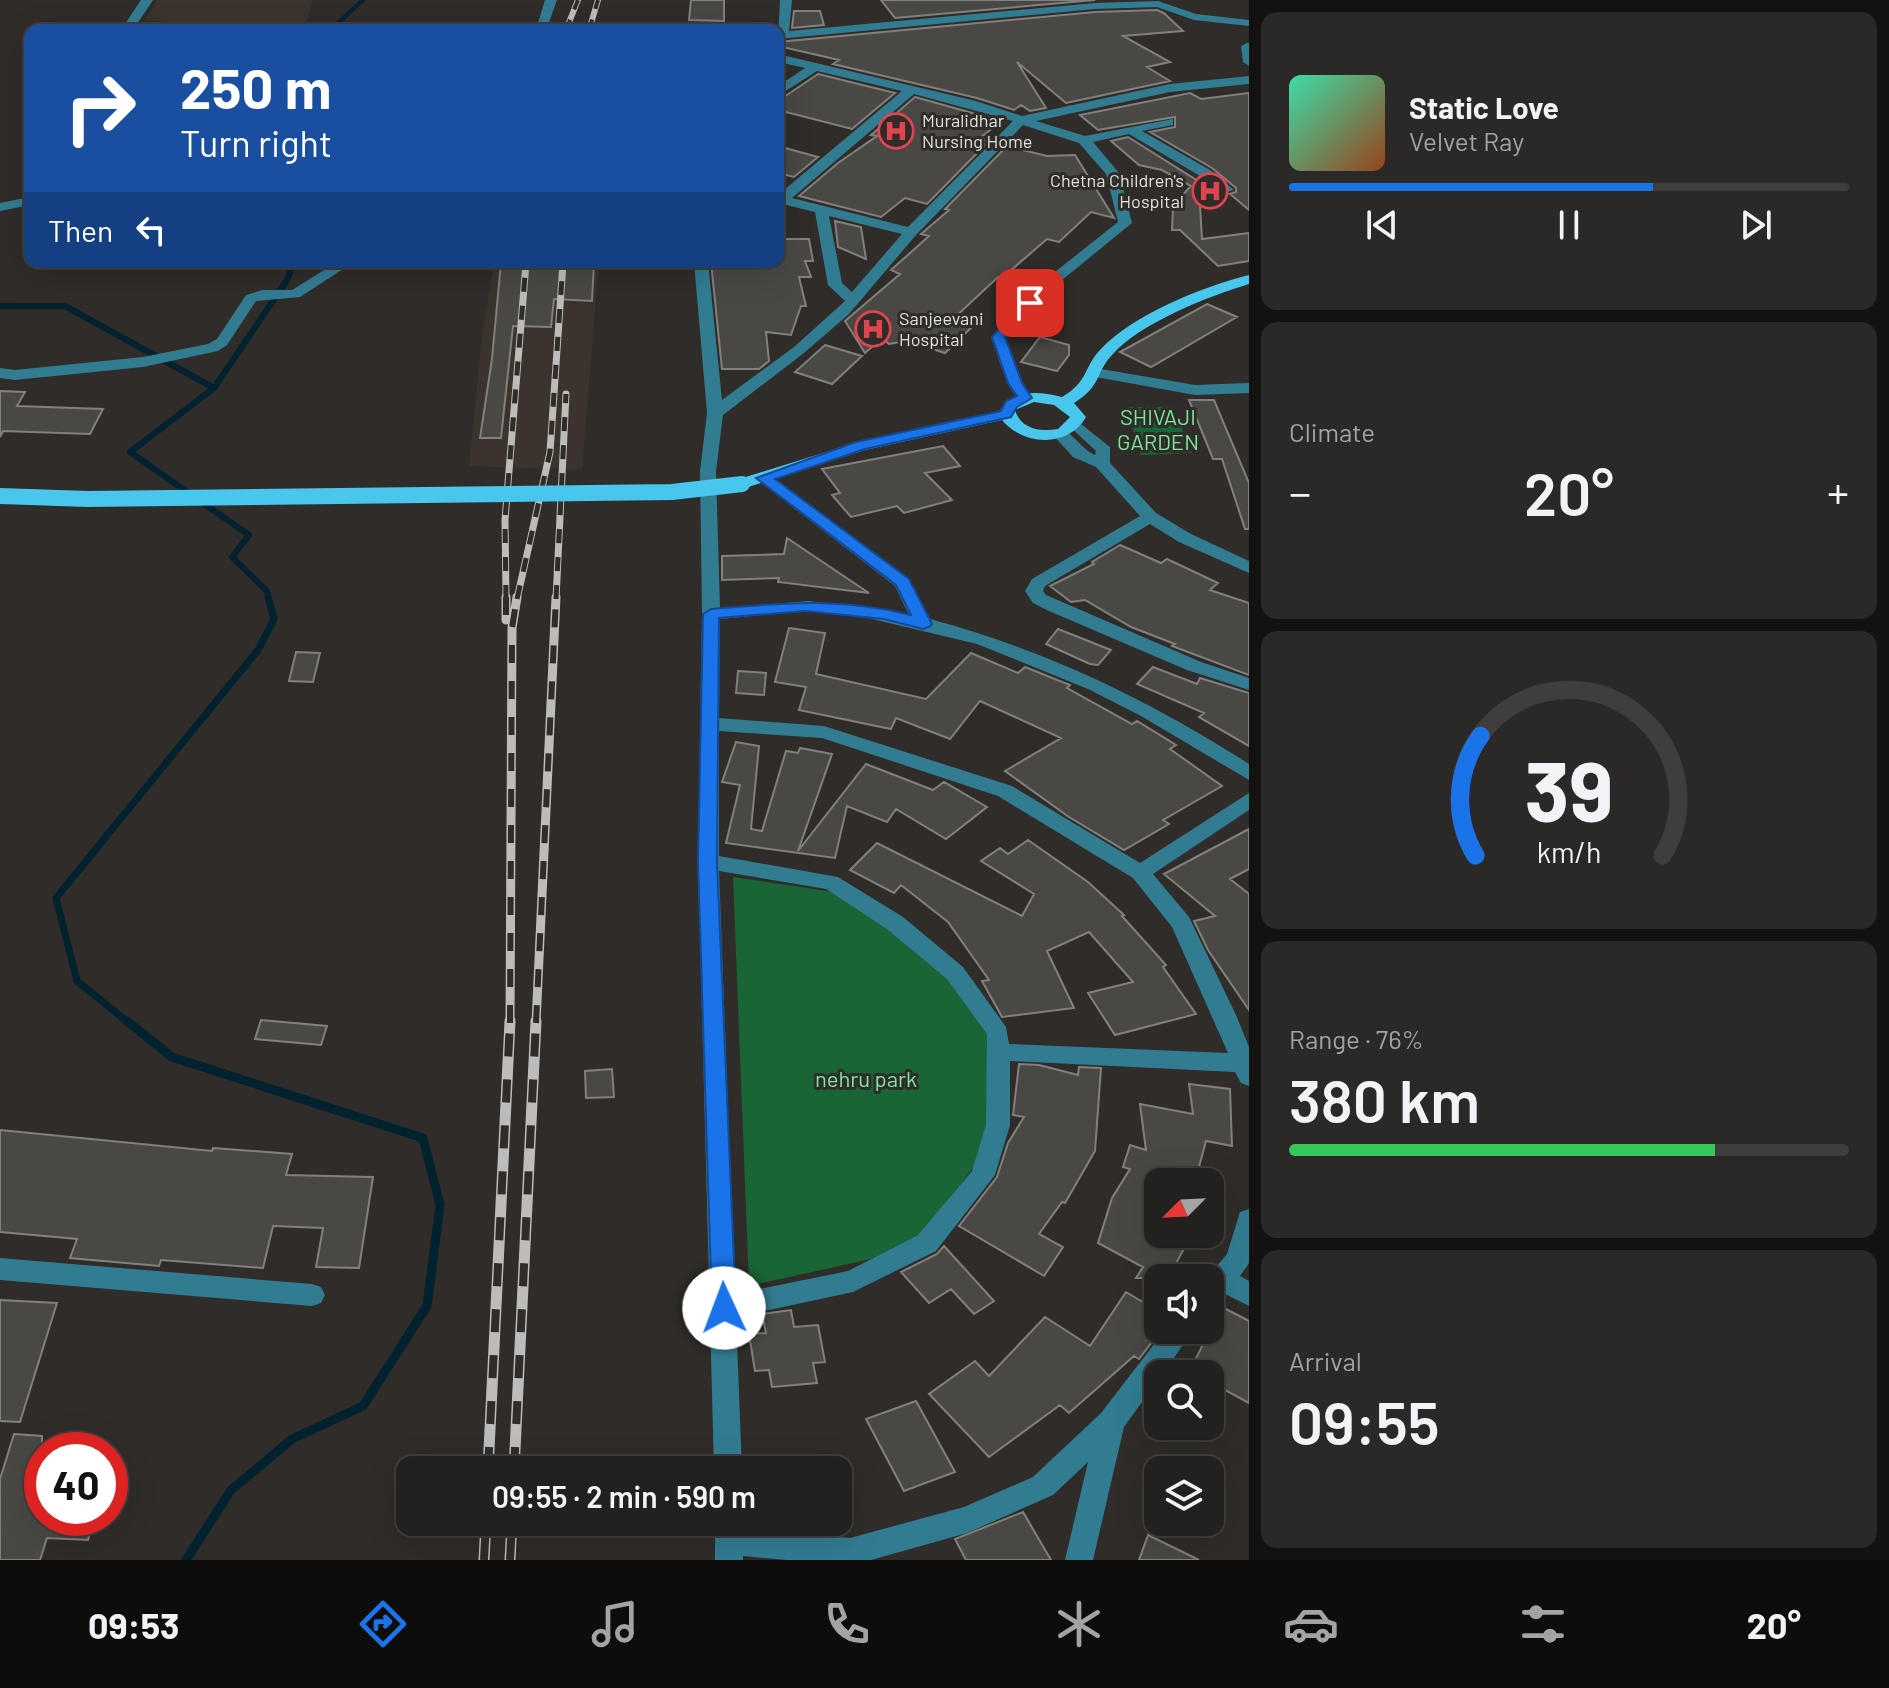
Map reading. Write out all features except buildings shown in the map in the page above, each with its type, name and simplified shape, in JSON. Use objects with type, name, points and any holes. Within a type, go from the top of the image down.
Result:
[{"type":"main road","points":[[1063,403],[1081,394],[1104,354],[1137,331],[1204,296],[1249,279]]},
{"type":"main road","points":[[1045,397],[1063,403],[1078,417],[1076,425],[1060,434],[1030,432],[1013,425],[1006,414],[1011,404],[1025,398],[1045,397]]},
{"type":"main road","points":[[0,496],[88,499],[672,492],[742,484],[861,446],[1006,414]]},
{"type":"street","points":[[131,24],[147,0]]},
{"type":"street","points":[[544,24],[551,0]]},
{"type":"street","points":[[782,24],[786,0]]},
{"type":"street","points":[[1031,0],[1048,11]]},
{"type":"street","points":[[784,36],[1160,2],[1194,17],[1249,23]]},
{"type":"street","points":[[1247,46],[1249,62]]},
{"type":"street","points":[[784,60],[911,90],[1084,140],[1169,122]]},
{"type":"street","points":[[784,88],[813,68]]},
{"type":"street","points":[[715,413],[799,350],[853,300],[911,232],[1021,120],[1170,88],[1249,80]]},
{"type":"street","points":[[784,197],[911,90]]},
{"type":"street","points":[[1131,130],[1205,173],[1227,190]]},
{"type":"street","points":[[1025,398],[1015,383],[998,337],[1046,286],[1125,223],[1112,173],[1084,140]]},
{"type":"street","points":[[784,201],[911,232]]},
{"type":"street","points":[[0,207],[24,202]]},
{"type":"street","points":[[821,210],[835,285],[853,300]]},
{"type":"street","points":[[0,373],[15,375],[159,359],[213,348],[222,342],[251,298],[262,294],[289,295],[336,268]]},
{"type":"street","points":[[702,268],[715,413],[708,471],[711,614],[708,862],[728,1456]]},
{"type":"street","points":[[1095,373],[1195,390],[1249,388]]},
{"type":"street","points":[[1076,425],[1104,450],[1102,464]]},
{"type":"street","points":[[1060,434],[1079,454],[1102,464],[1150,517],[1249,568]]},
{"type":"street","points":[[763,478],[903,583],[923,624]]},
{"type":"street","points":[[1150,517],[1038,583],[1034,591],[1039,599],[1055,607],[1194,666],[1249,684]]},
{"type":"street","points":[[711,614],[805,606],[884,614],[963,634],[1074,675],[1196,738],[1249,773]]},
{"type":"street","points":[[709,724],[824,732],[1005,791],[1140,873],[1181,923],[1225,1015],[1246,1070],[998,1052]]},
{"type":"street","points":[[1140,873],[1249,800]]},
{"type":"street","points":[[708,862],[831,882],[895,923],[955,973],[998,1033],[998,1125],[983,1175],[927,1243],[853,1281],[724,1308]]},
{"type":"street","points":[[1224,1276],[1238,1259],[1249,1219]]},
{"type":"street","points":[[0,1269],[312,1295]]},
{"type":"street","points":[[1224,1288],[1249,1295]]},
{"type":"street","points":[[729,1541],[850,1552],[967,1520],[1043,1486],[1111,1422],[1170,1344]]},
{"type":"street","points":[[1079,1560],[1111,1422]]},
{"type":"shaded area","points":[[157,0],[313,0],[306,24],[145,21]]},
{"type":"shaded area","points":[[493,268],[599,268],[582,470],[469,466],[482,336]]},
{"type":"green space","name":"SHIVAJI GARDEN","points":[[1126,407],[1173,407],[1192,453],[1141,455]]},
{"type":"green space","name":"nehru park","points":[[733,877],[834,892],[894,930],[952,978],[992,1035],[992,1122],[980,1159],[924,1232],[871,1259],[749,1286]]},
{"type":"waterway","points":[[339,22],[363,0]]},
{"type":"waterway","points":[[214,388],[292,268]]},
{"type":"waterway","points":[[0,306],[65,306],[214,388]]},
{"type":"waterway","points":[[190,494],[130,452],[214,388]]},
{"type":"waterway","points":[[200,501],[249,535],[232,557],[267,591],[269,599]]},
{"type":"waterway","points":[[129,1023],[77,981],[56,898],[258,650],[274,619],[268,597]]},
{"type":"waterway","points":[[127,1021],[172,1057],[423,1138],[440,1205],[427,1306],[363,1406],[292,1439],[231,1490],[186,1560]]},
{"type":"railway","points":[[568,24],[578,0]]},
{"type":"railway","points":[[591,24],[598,0]]},
{"type":"railway","points":[[506,599],[505,520],[526,268]]},
{"type":"railway","points":[[517,599],[550,452],[563,268]]},
{"type":"railway","points":[[556,599],[566,394]]},
{"type":"railway","points":[[510,1023],[512,628],[517,597]]},
{"type":"railway","points":[[536,1023],[556,597]]},
{"type":"railway","points":[[506,599],[506,620]]},
{"type":"railway","points":[[489,1456],[510,1021]]},
{"type":"railway","points":[[515,1456],[536,1021]]},
{"type":"railway","points":[[484,1560],[485,1536]]},
{"type":"railway","points":[[510,1560],[511,1536]]},
{"type":"place","name":"Muralidhar Nursing Home","points":[[896,131]]},
{"type":"place","name":"Chetna Children's Hospital","points":[[1210,191]]},
{"type":"place","name":"Sanjeevani Hospital","points":[[873,329]]},
{"type":"route","points":[[724,1308],[708,862],[711,614],[805,606],[884,614],[923,624],[903,583],[763,478],[861,446],[1006,414],[1011,404],[1025,398],[1015,383],[998,337],[1030,303]]}]
